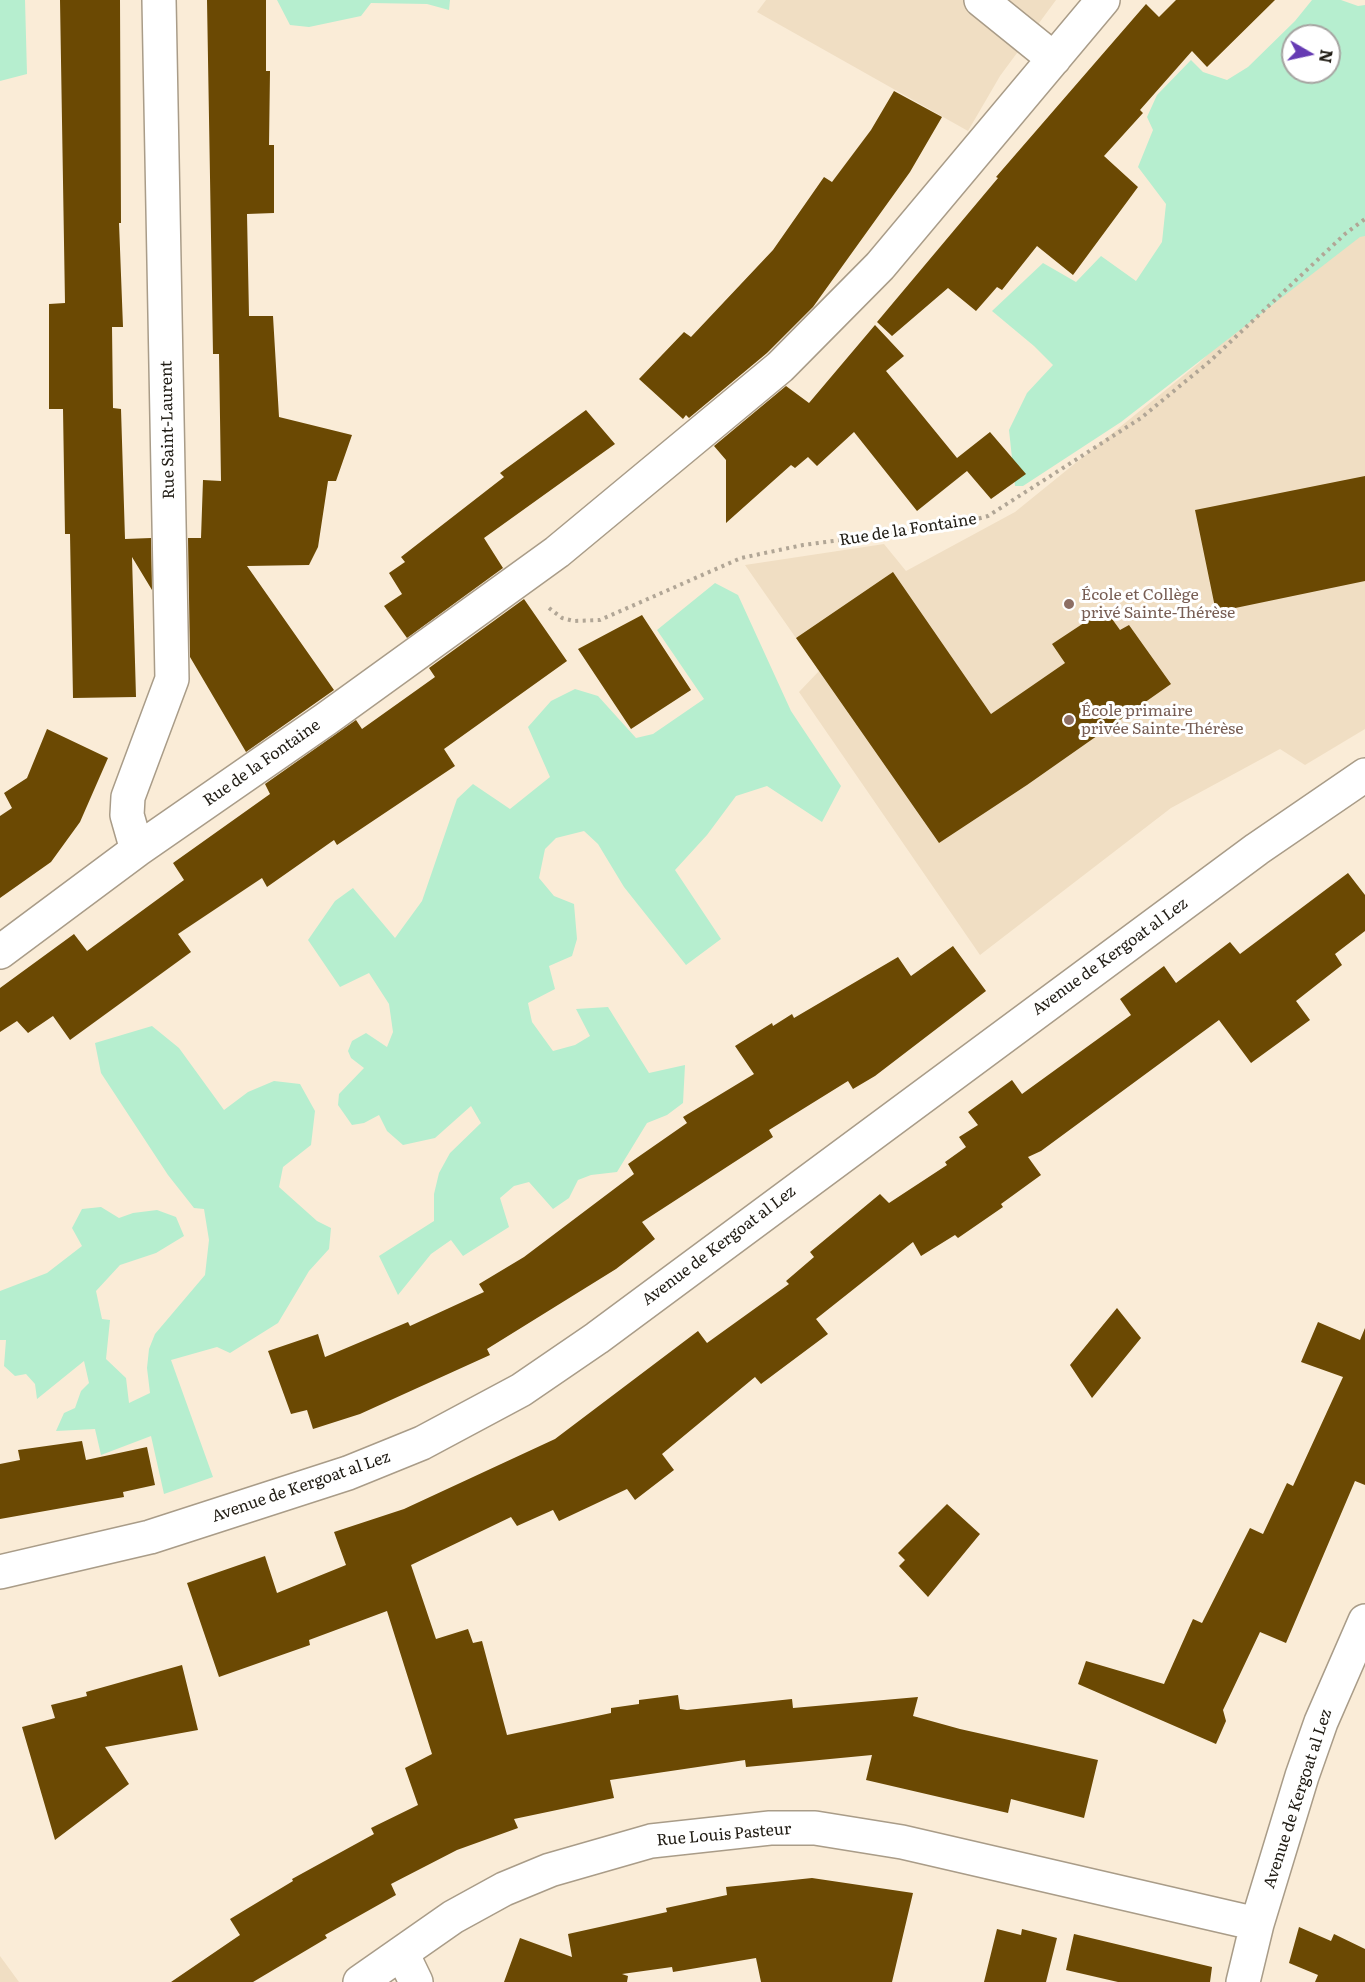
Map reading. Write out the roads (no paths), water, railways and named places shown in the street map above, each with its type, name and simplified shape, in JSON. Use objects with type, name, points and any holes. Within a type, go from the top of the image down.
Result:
[{"type":"street","name":"Rue Saint-Laurent","points":[[137,850],[127,816],[128,797],[172,679],[159,0]]},
{"type":"street","name":"Rue de la Fontaine","points":[[0,952],[137,850],[525,577],[594,524],[780,367],[880,266],[1103,0]]},
{"type":"street","points":[[984,2],[1054,59]]},
{"type":"street","name":"Avenue de Kergoat al Lez","points":[[0,1572],[150,1537],[348,1473],[422,1443],[521,1390],[597,1338],[1247,856],[1365,775]]},
{"type":"street","name":"Avenue de Kergoat al Lez","points":[[1243,1982],[1257,1924],[1322,1722],[1365,1621]]},
{"type":"street","name":"Rue Louis Pasteur","points":[[360,1982],[463,1912],[504,1889],[550,1870],[651,1841],[770,1828],[815,1828],[902,1842],[1257,1924]]},
{"type":"street","points":[[402,1953],[416,1982]]},
{"type":"place","name":"École et Collège privé Sainte-Thérèse","points":[[1069,604]]},
{"type":"place","name":"École primaire privée Sainte-Thérèse","points":[[1069,720]]}]
